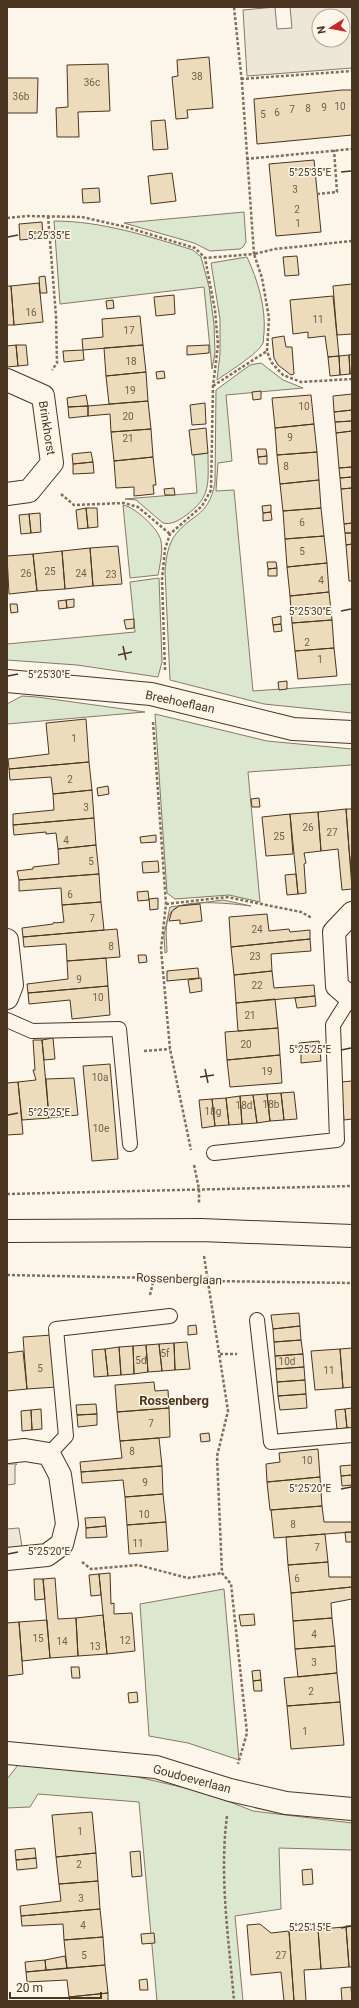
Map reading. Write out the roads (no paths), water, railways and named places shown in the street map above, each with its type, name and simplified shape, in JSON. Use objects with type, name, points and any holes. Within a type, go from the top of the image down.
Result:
[{"type":"street","name":"Brinkhorst","points":[[7,380],[43,396],[52,463],[29,491],[7,494]]},
{"type":"street","name":"Breehoeflaan","points":[[7,681],[151,694],[294,728],[352,732]]},
{"type":"street","points":[[351,998],[337,986],[335,931],[352,913]]},
{"type":"street","points":[[7,940],[12,984],[7,998]]},
{"type":"street","points":[[7,1232],[200,1230],[352,1236]]},
{"type":"street","points":[[7,1452],[25,1450],[49,1454],[60,1476],[67,1524],[62,1544],[47,1555],[7,1559]]},
{"type":"street","name":"Goudoeverlaan","points":[[7,1753],[156,1767],[230,1790],[286,1803],[352,1809]]},
{"type":"lane","points":[[214,1153],[337,1140],[333,1025],[351,998]]},
{"type":"lane","points":[[7,1020],[32,1031],[119,1029],[130,1144]]},
{"type":"lane","points":[[49,1454],[66,1436],[56,1329],[170,1316]]},
{"type":"lane","points":[[257,1320],[271,1442],[352,1436]]},
{"type":"district","name":"Rossenberg","points":[[174,1400]]}]
